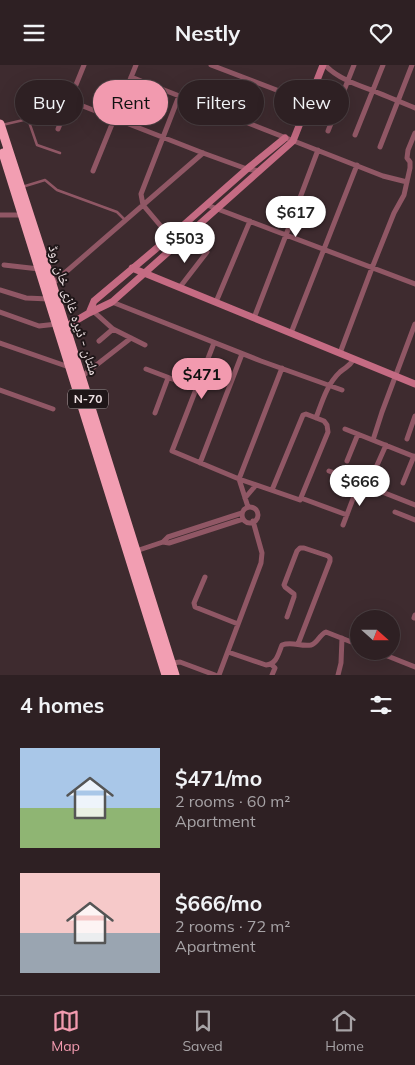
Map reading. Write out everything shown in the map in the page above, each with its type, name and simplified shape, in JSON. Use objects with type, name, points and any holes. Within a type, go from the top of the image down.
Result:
[{"type":"highway","name":"ملتان - ڈیرہ غازی خان روڈ","points":[[0,125],[52,285],[70,367],[119,512],[136,551],[175,675]]},
{"type":"highway","name":"ملتان - ڈیرہ غازی خان روڈ","points":[[1,150],[48,299],[81,377],[166,675]]},
{"type":"street","points":[[78,80],[84,65]]},
{"type":"street","points":[[130,80],[136,65]]},
{"type":"street","points":[[210,65],[274,90]]},
{"type":"street","points":[[318,80],[324,65],[348,80],[354,65]]},
{"type":"street","points":[[355,135],[382,65]]},
{"type":"street","points":[[380,147],[412,65]]},
{"type":"street","points":[[131,77],[178,96]]},
{"type":"street","points":[[349,80],[415,108]]},
{"type":"street","points":[[170,237],[143,205],[141,194],[178,99]]},
{"type":"street","points":[[58,129],[60,125]]},
{"type":"street","points":[[93,171],[112,125]]},
{"type":"street","points":[[133,125],[247,169],[260,171]]},
{"type":"street","points":[[252,125],[383,176],[407,182]]},
{"type":"street","points":[[0,319],[1,313],[39,326],[61,326],[112,301],[293,141],[299,125]]},
{"type":"street","points":[[328,131],[330,125]]},
{"type":"street","points":[[340,353],[394,213],[404,195],[410,168],[410,162],[407,158],[408,150],[415,133]]},
{"type":"street","points":[[91,312],[94,301],[285,138]]},
{"type":"street","points":[[254,318],[318,150]]},
{"type":"street","points":[[52,285],[203,153]]},
{"type":"street","points":[[291,333],[357,165]]},
{"type":"street","points":[[207,205],[415,284]]},
{"type":"street","points":[[0,215],[22,215]]},
{"type":"street","points":[[216,302],[250,221]]},
{"type":"street","points":[[180,287],[207,252]]},
{"type":"street","points":[[4,265],[39,269]]},
{"type":"street","points":[[132,268],[415,384]]},
{"type":"street","points":[[0,290],[26,298],[48,299]]},
{"type":"street","points":[[112,301],[242,354],[342,390]]},
{"type":"street","points":[[91,312],[113,329],[146,345]]},
{"type":"street","points":[[374,440],[382,412],[415,324]]},
{"type":"street","points":[[99,341],[113,329]]},
{"type":"street","points":[[81,377],[131,338]]},
{"type":"street","points":[[0,343],[70,367]]},
{"type":"street","points":[[214,343],[172,451],[239,479],[300,500],[301,498],[347,515]]},
{"type":"street","points":[[200,463],[242,354]]},
{"type":"street","points":[[316,418],[329,385],[354,359]]},
{"type":"street","points":[[146,369],[196,388]]},
{"type":"street","points":[[248,507],[239,479],[282,369]]},
{"type":"street","points":[[155,413],[168,378]]},
{"type":"street","points":[[0,390],[54,409]]},
{"type":"street","points":[[272,490],[301,418],[306,414],[324,421],[328,432],[301,498]]},
{"type":"street","points":[[407,439],[415,416]]},
{"type":"street","points":[[345,429],[414,457],[403,483]]},
{"type":"street","points":[[347,461],[358,434]]},
{"type":"street","points":[[374,473],[386,445]]},
{"type":"street","points":[[329,471],[415,505]]},
{"type":"street","points":[[343,525],[359,483]]},
{"type":"street","points":[[245,498],[256,485]]},
{"type":"street","points":[[136,551],[163,542],[169,543],[242,516],[245,508],[248,507]]},
{"type":"street","points":[[242,516],[248,522],[253,521],[257,517],[256,511],[252,507],[248,507]]},
{"type":"street","points":[[395,511],[415,519]]},
{"type":"street","points":[[172,663],[180,662],[217,675],[228,651],[262,558],[253,521]]},
{"type":"street","points":[[287,617],[294,594],[284,585],[297,551],[304,548],[328,556],[330,561],[298,644]]},
{"type":"street","points":[[205,577],[194,603],[195,607],[238,624]]},
{"type":"street","points":[[228,651],[266,665],[272,664],[275,661],[282,645],[286,643],[310,645],[316,642],[321,634],[326,632],[350,641]]},
{"type":"street","points":[[338,675],[341,663],[342,638]]},
{"type":"street","points":[[398,660],[415,667]]},
{"type":"street","points":[[272,664],[275,667],[272,675]]},
{"type":"lane","points":[[0,125],[15,122]]},
{"type":"lane","points":[[30,125],[37,145],[60,153]]},
{"type":"lane","points":[[20,187],[45,180],[57,190],[118,212],[125,221]]}]
